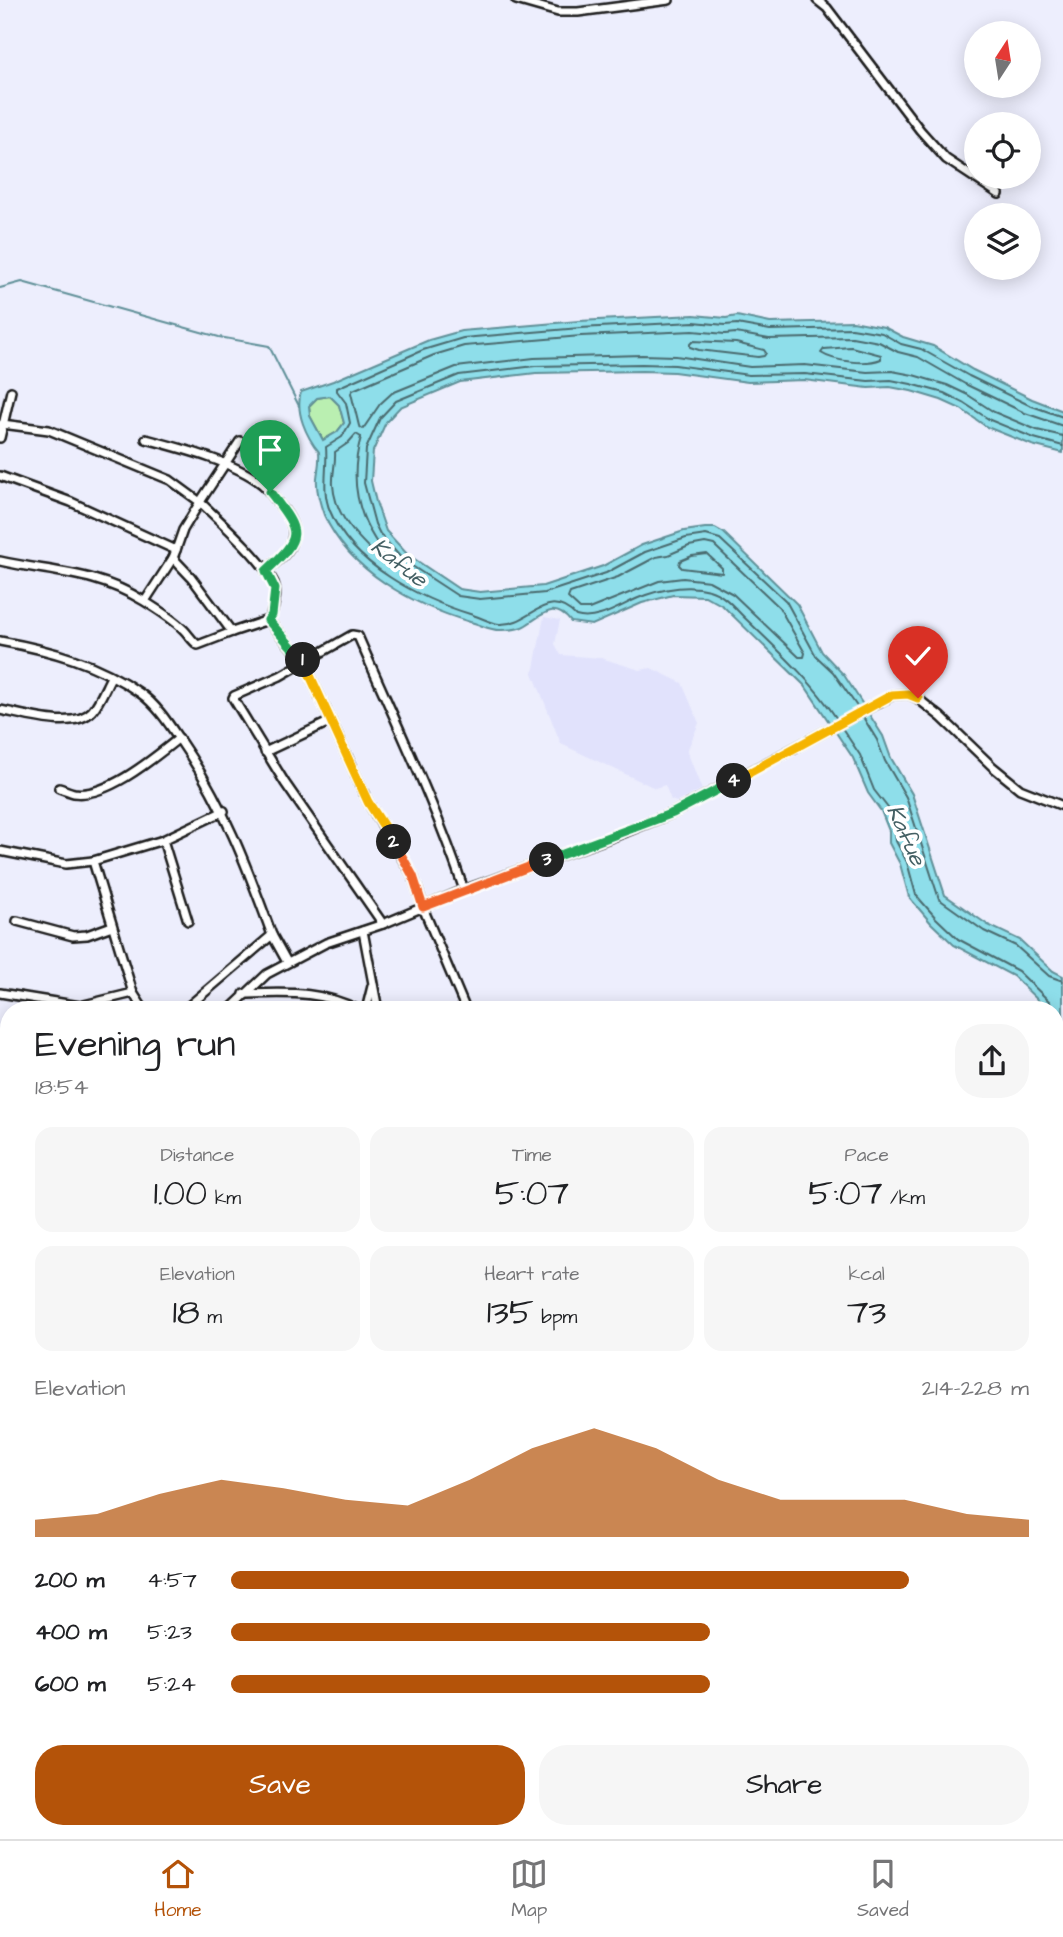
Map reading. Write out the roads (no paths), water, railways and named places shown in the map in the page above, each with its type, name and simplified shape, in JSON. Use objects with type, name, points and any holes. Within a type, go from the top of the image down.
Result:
[{"type":"street","points":[[516,0],[558,12],[669,0]]},
{"type":"street","points":[[817,0],[827,8],[920,130],[946,159],[999,194]]},
{"type":"street","points":[[0,438],[11,391]]},
{"type":"street","points":[[0,561],[92,577],[110,583],[145,601],[183,628],[198,645],[268,620],[272,615],[275,589],[266,571],[200,502],[170,480],[49,430],[2,424]]},
{"type":"street","points":[[146,439],[226,465],[261,483],[294,525],[287,551],[266,571]]},
{"type":"street","points":[[145,601],[173,558],[183,530],[240,441]]},
{"type":"street","points":[[0,476],[71,502],[176,550]]},
{"type":"street","points":[[173,558],[197,584],[232,632]]},
{"type":"street","points":[[268,620],[304,662],[368,802],[413,876],[462,1001]]},
{"type":"street","points":[[383,924],[233,701],[234,696],[280,676],[352,635],[358,636],[446,837],[464,890]]},
{"type":"street","points":[[0,641],[42,649],[85,662],[139,693],[159,710],[223,811],[245,860],[272,935],[287,962]]},
{"type":"street","points":[[0,710],[67,721],[79,719],[93,710],[111,677]]},
{"type":"street","points":[[237,1001],[267,974],[326,943],[383,924],[464,890],[673,813],[892,695],[908,694],[918,698],[993,768],[1020,789],[1063,806]]},
{"type":"street","points":[[265,752],[331,721]]},
{"type":"street","points":[[58,788],[75,793],[108,786],[141,768],[179,738]]},
{"type":"street","points":[[0,850],[66,864],[93,861],[163,840],[223,811]]},
{"type":"street","points":[[163,840],[188,921]]},
{"type":"street","points":[[93,861],[133,993],[138,1001]]},
{"type":"street","points":[[17,920],[74,936],[87,935],[112,926]]},
{"type":"street","points":[[363,931],[376,1001]]},
{"type":"street","points":[[195,1001],[272,935]]},
{"type":"street","points":[[368,1001],[372,985]]},
{"type":"street","points":[[243,994],[301,992],[327,996],[338,1001]]},
{"type":"street","points":[[0,993],[49,1001]]},
{"type":"street","points":[[100,1001],[133,993]]},
{"type":"water","name":"Kafue","points":[[694,315],[726,318],[737,316],[770,323],[853,321],[884,327],[903,337],[933,346],[973,370],[1063,411],[1063,453],[1032,445],[987,427],[961,409],[941,400],[890,387],[868,388],[804,380],[748,382],[674,372],[536,373],[460,382],[400,407],[386,422],[373,451],[371,481],[386,531],[407,554],[459,589],[480,592],[543,586],[603,566],[642,545],[684,531],[715,528],[724,533],[797,604],[822,652],[844,675],[883,736],[891,758],[912,794],[945,895],[988,925],[1020,940],[1053,971],[1063,976],[1063,1001],[1039,1001],[1013,976],[954,945],[931,923],[909,897],[900,864],[889,843],[889,831],[881,811],[868,793],[853,758],[805,686],[723,606],[705,596],[673,595],[642,603],[592,625],[571,622],[554,611],[520,628],[493,629],[448,615],[406,596],[385,583],[350,553],[335,535],[320,502],[317,483],[319,452],[303,424],[299,408],[301,392],[429,340],[461,331]],"holes":[[[330,396],[339,405],[344,423],[337,432],[323,440],[310,416],[309,406],[317,398]]]},
{"type":"waterway","points":[[0,288],[22,282],[219,337],[269,346],[299,406]]}]
